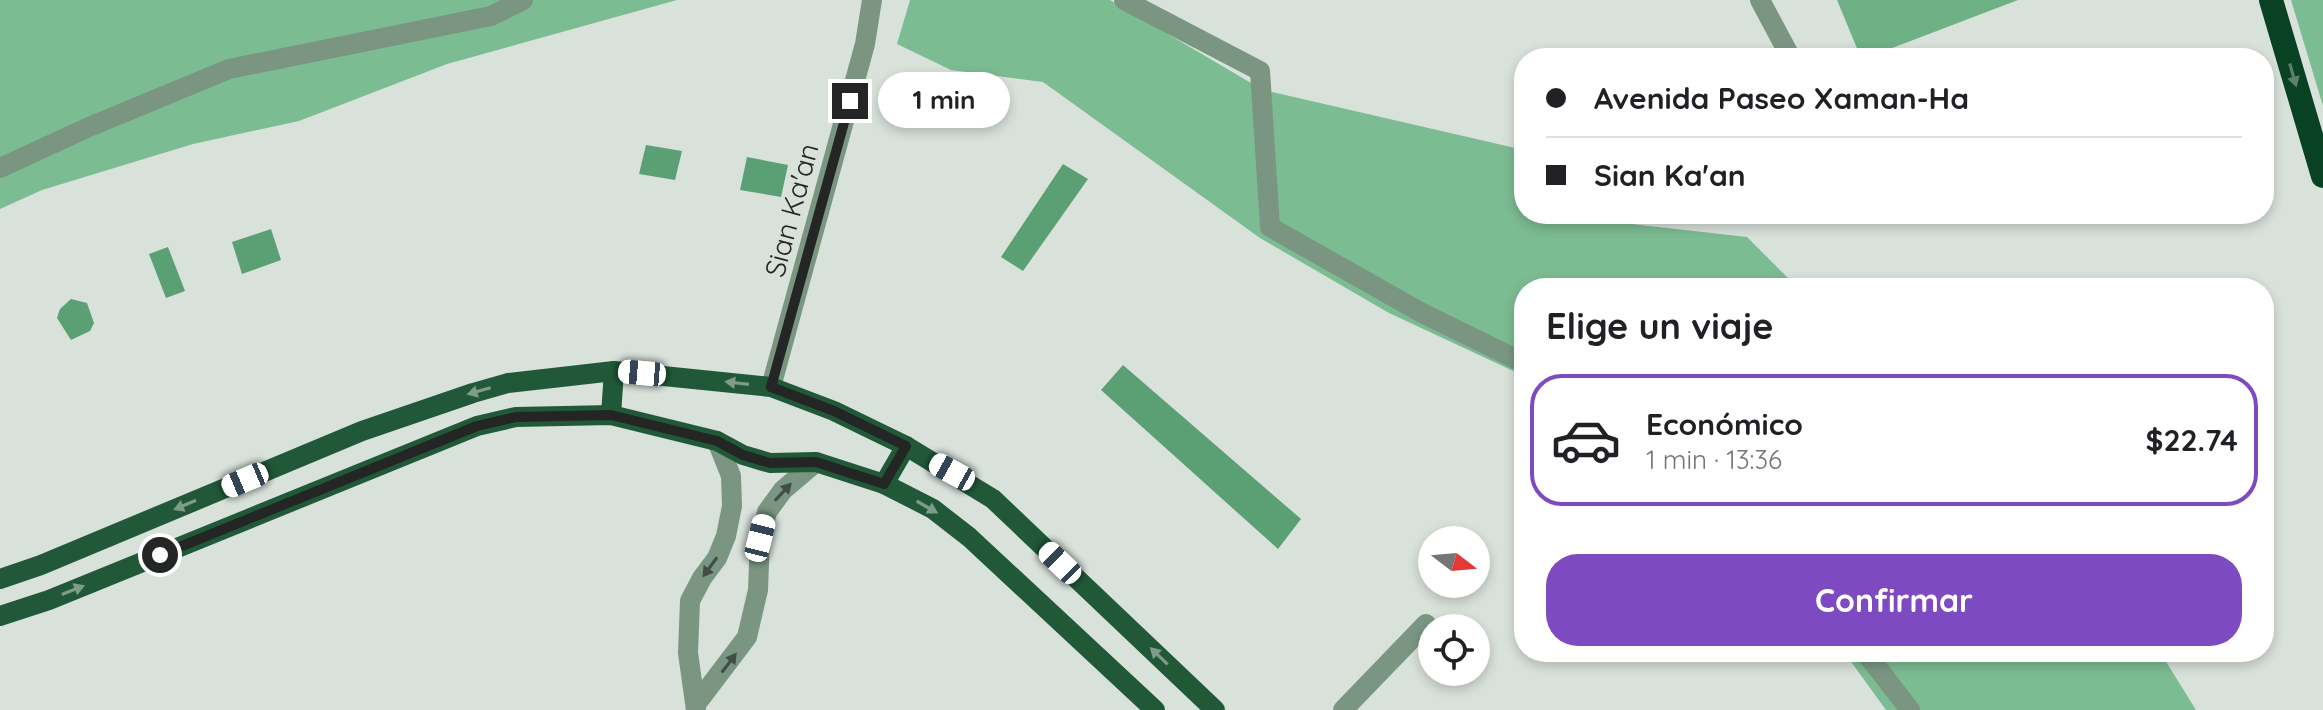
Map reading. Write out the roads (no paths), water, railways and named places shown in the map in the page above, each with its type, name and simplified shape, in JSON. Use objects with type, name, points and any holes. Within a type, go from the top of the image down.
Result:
[{"type":"highway","points":[[2271,0],[2323,176]]},
{"type":"main road","points":[[611,415],[614,371]]},
{"type":"main road","points":[[0,579],[41,565],[362,431],[508,383],[614,371],[771,387],[834,411],[906,446],[993,499],[1215,710]]},
{"type":"main road","points":[[0,616],[49,600],[477,426],[516,417],[611,415],[717,441],[743,455],[770,463],[816,462],[884,484],[933,509],[969,537],[1155,710]]},
{"type":"main road","points":[[884,484],[906,446]]},
{"type":"street","points":[[0,168],[229,69],[491,16],[523,0]]},
{"type":"street","name":"Sian Ka'an","points":[[771,387],[865,44],[872,0]]},
{"type":"street","points":[[1124,0],[1260,71],[1270,227],[1422,313],[1514,358]]},
{"type":"street","points":[[1760,0],[1786,48]]},
{"type":"street","points":[[697,706],[688,653],[690,601],[717,558],[726,536],[732,506],[731,476],[717,441]]},
{"type":"street","points":[[697,706],[747,637],[758,590],[760,538],[767,512],[783,490],[816,462]]},
{"type":"street","points":[[1343,710],[1418,632]]},
{"type":"street","points":[[1873,662],[1910,710]]}]
